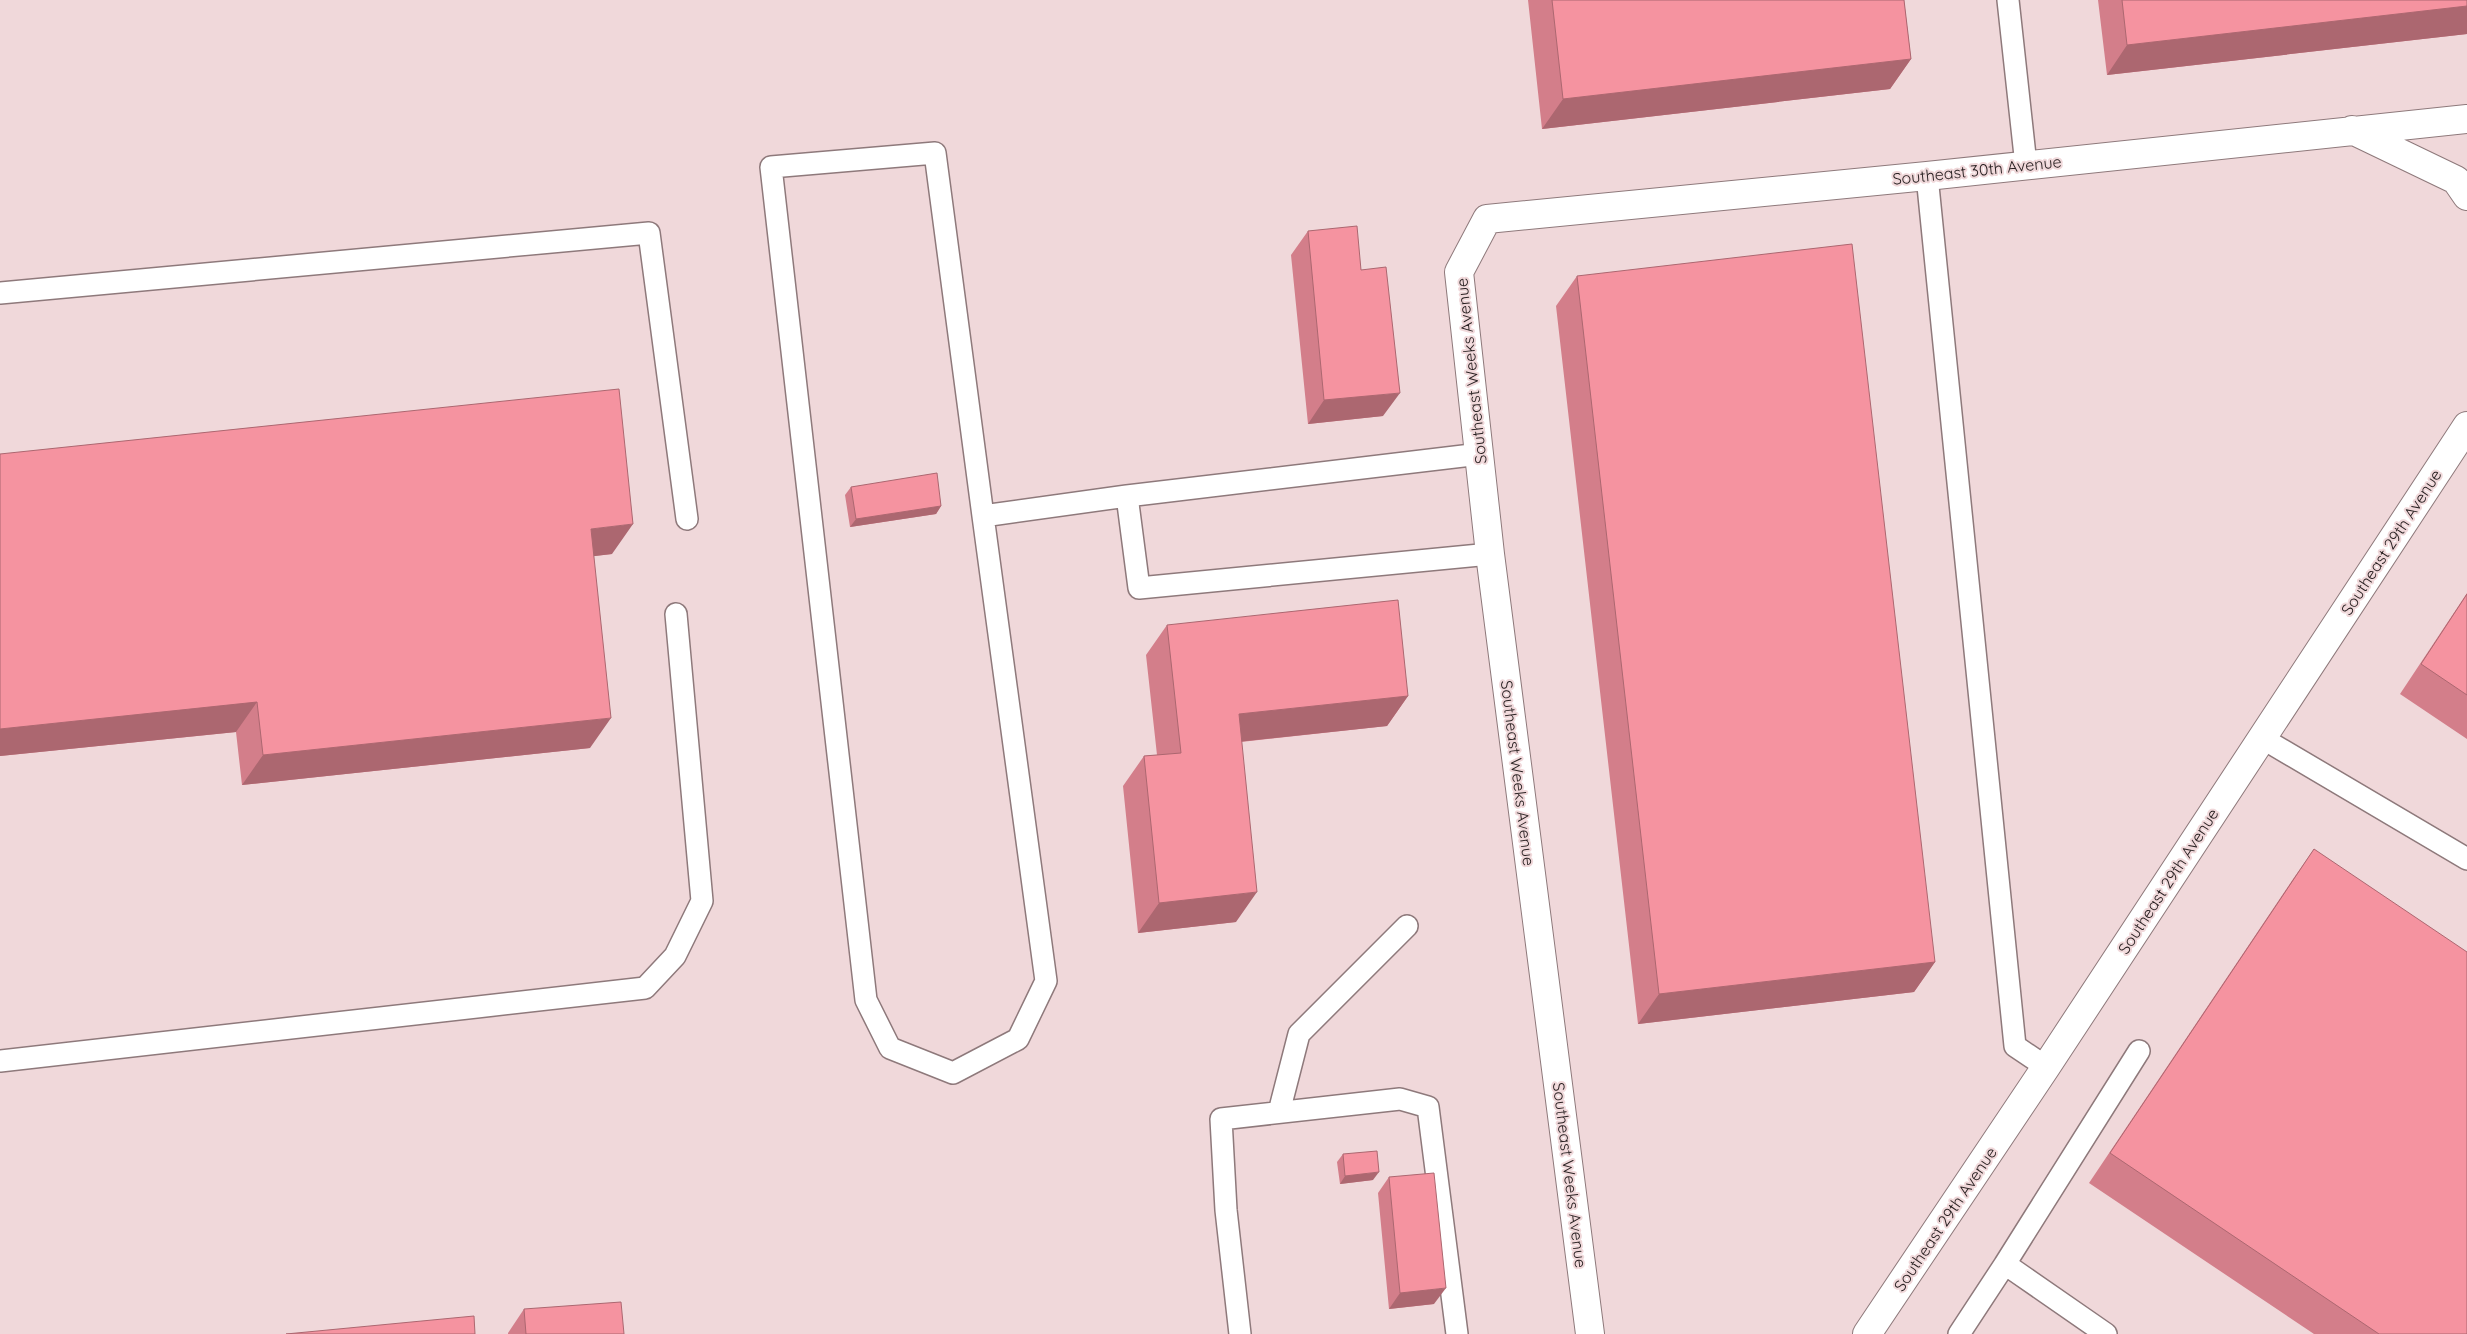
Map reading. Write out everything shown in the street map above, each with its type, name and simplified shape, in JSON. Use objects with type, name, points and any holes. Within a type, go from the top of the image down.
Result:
[{"type":"street","name":"Southeast 30th Avenue","points":[[1487,218],[1927,176],[2467,119]]},
{"type":"street","points":[[2352,130],[2456,180],[2467,196]]},
{"type":"street","name":"Southeast Weeks Avenue","points":[[1487,218],[1459,272],[1490,554],[1590,1334]]},
{"type":"street","name":"Southeast 29th Avenue","points":[[1867,1334],[2046,1067],[2467,426]]},
{"type":"lane","points":[[2008,0],[2026,165]]},
{"type":"lane","points":[[935,153],[983,516],[1046,981],[1018,1039],[953,1073],[890,1048],[866,1000],[772,167],[935,153]]},
{"type":"lane","points":[[1927,176],[2014,1046],[2046,1067]]},
{"type":"lane","points":[[0,293],[650,233],[687,519]]},
{"type":"lane","points":[[983,516],[1127,496],[1480,454]]},
{"type":"lane","points":[[1127,496],[1139,588],[1490,554]]},
{"type":"lane","points":[[0,1061],[645,988],[675,956],[702,901],[676,614]]},
{"type":"lane","points":[[2262,738],[2467,860]]},
{"type":"lane","points":[[1279,1112],[1299,1034],[1407,926]]},
{"type":"lane","points":[[1959,1334],[2139,1051]]},
{"type":"lane","points":[[1240,1334],[1226,1210],[1222,1119],[1400,1099],[1428,1107],[1457,1334]]},
{"type":"lane","points":[[2004,1264],[2106,1334]]},
{"type":"building","points":[[1552,0],[1904,0],[1911,59],[1563,99]]},
{"type":"building","points":[[2122,0],[2467,0],[2467,6],[2127,45]]},
{"type":"building","points":[[1357,226],[1361,270],[1386,267],[1400,393],[1324,400],[1308,231]]},
{"type":"building","points":[[1852,244],[1935,962],[1659,994],[1577,276]]},
{"type":"building","points":[[619,389],[633,524],[591,529],[611,718],[263,755],[257,702],[0,729],[0,454]]},
{"type":"building","points":[[937,473],[941,506],[856,519],[851,487]]},
{"type":"building","points":[[2467,594],[2467,695],[2421,664]]},
{"type":"building","points":[[1398,600],[1408,696],[1239,714],[1257,892],[1159,903],[1144,756],[1181,753],[1167,625]]},
{"type":"building","points":[[2314,849],[2467,952],[2467,1334],[2379,1334],[2110,1153]]},
{"type":"building","points":[[1377,1151],[1379,1172],[1345,1176],[1343,1154]]},
{"type":"building","points":[[1434,1173],[1446,1288],[1400,1293],[1389,1177]]},
{"type":"building","points":[[621,1302],[624,1334],[526,1334],[524,1309]]},
{"type":"building","points":[[474,1316],[475,1334],[286,1334]]}]
